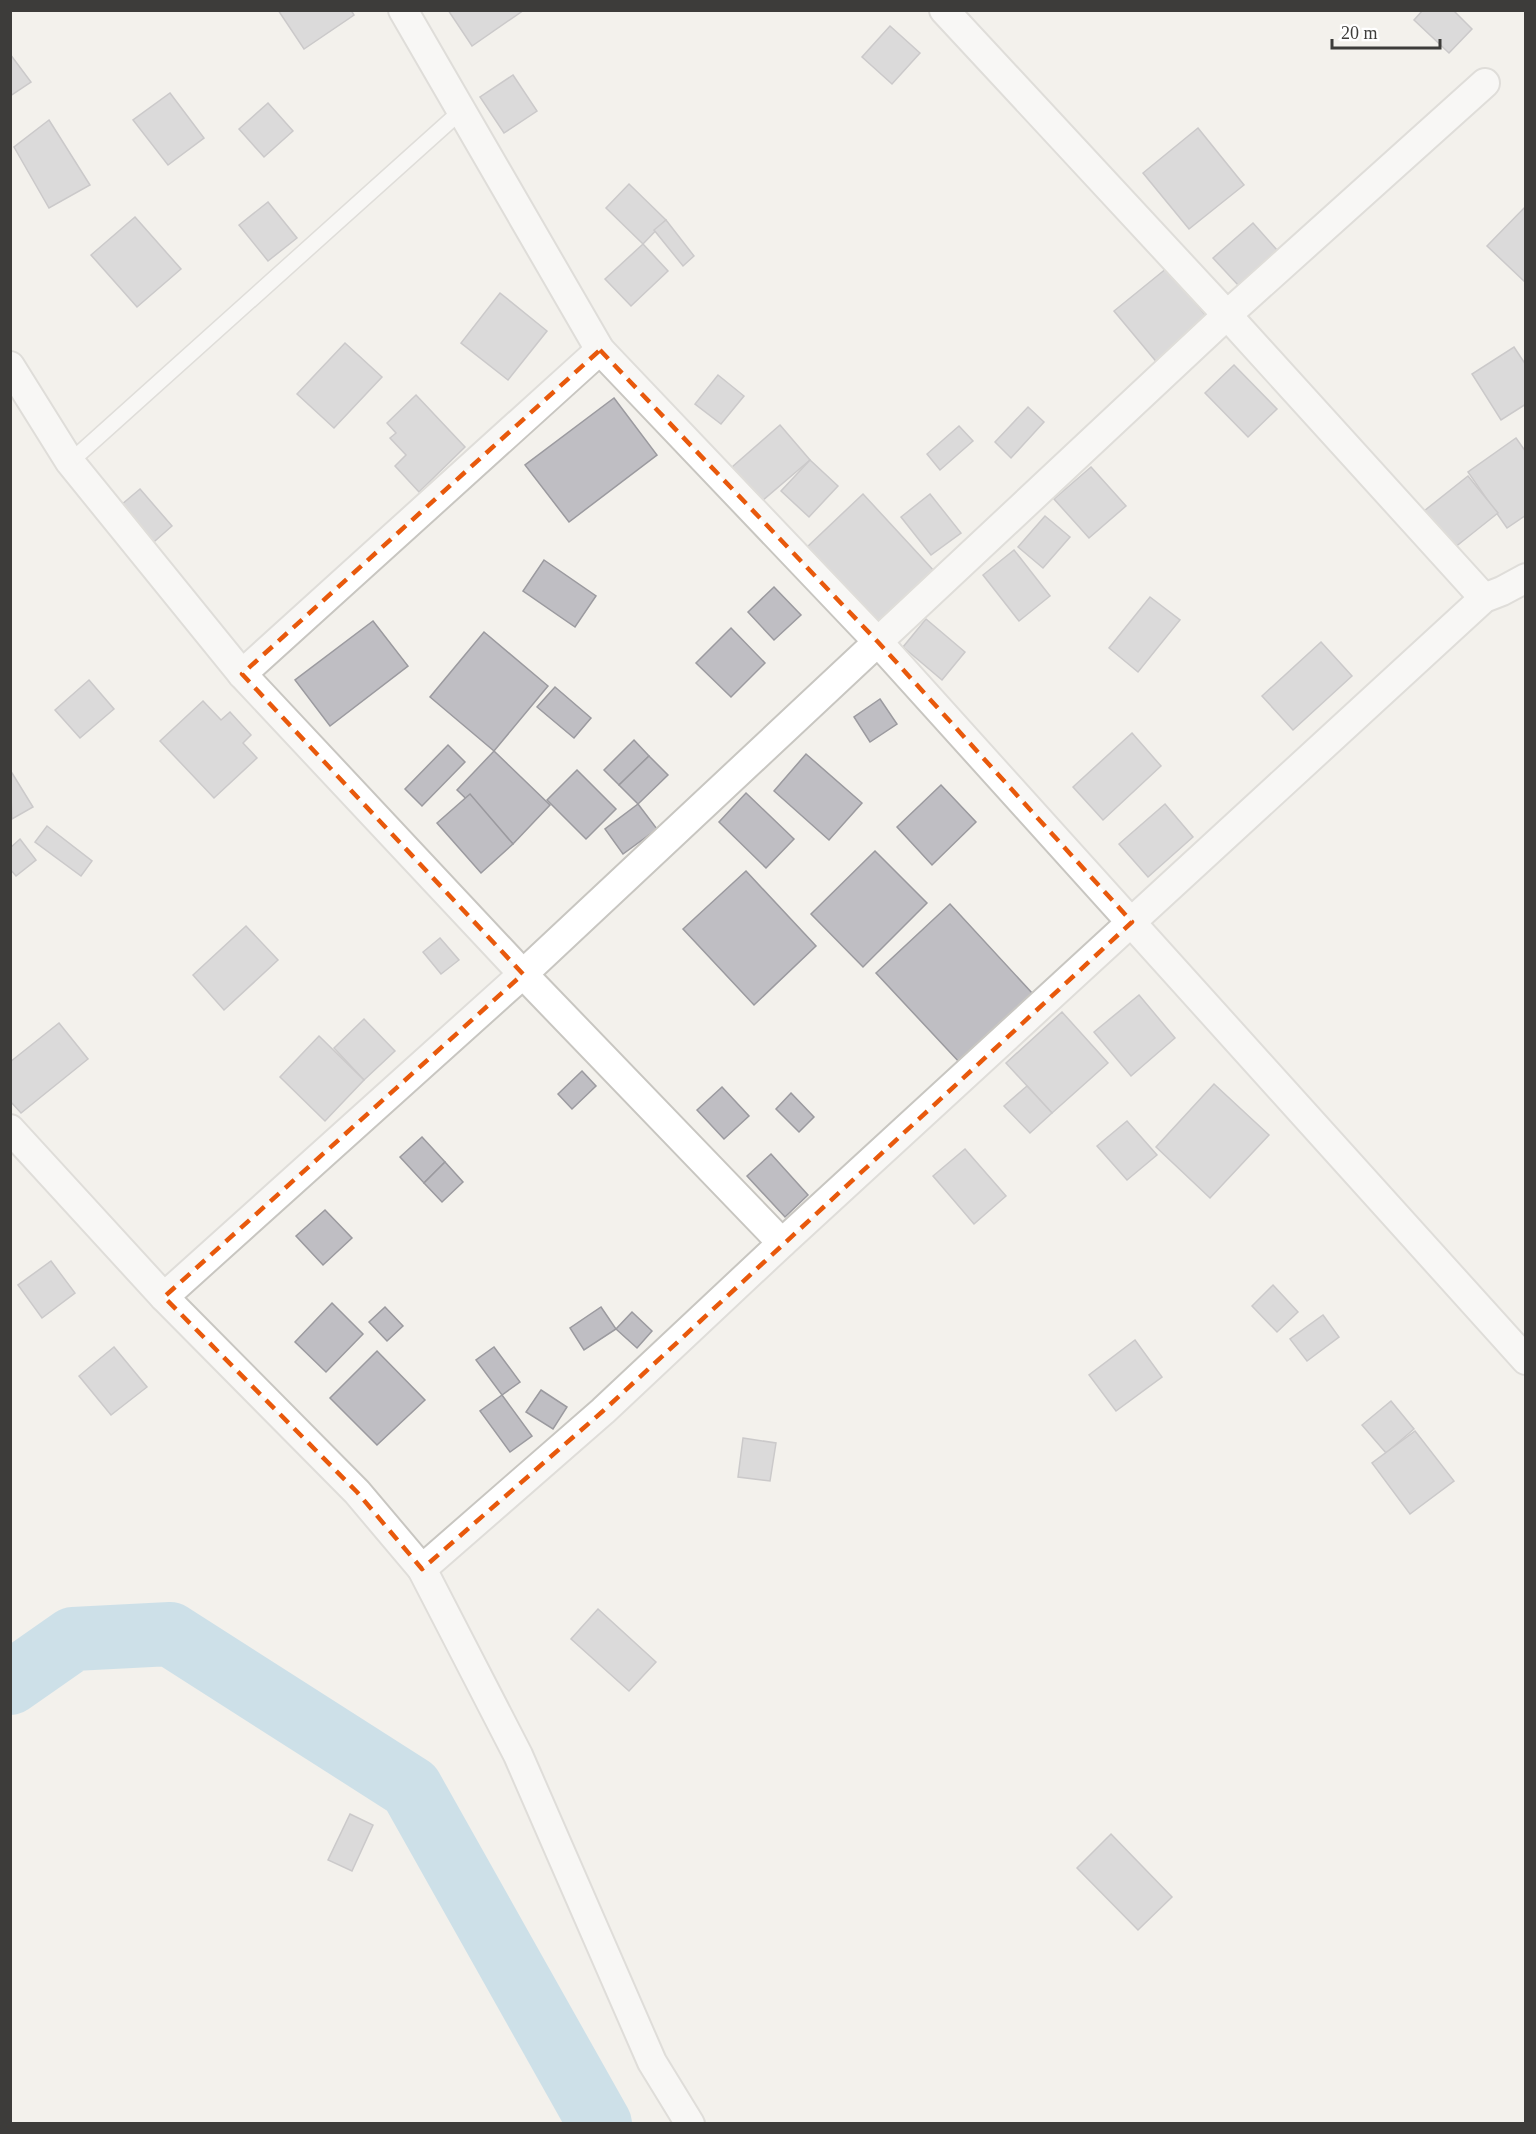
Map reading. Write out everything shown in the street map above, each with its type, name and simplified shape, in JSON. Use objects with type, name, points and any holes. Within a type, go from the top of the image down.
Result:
[{"type":"street","points":[[403,10],[600,350],[878,642],[1526,1360]]},
{"type":"street","points":[[944,10],[1227,315],[1484,598]]},
{"type":"street","points":[[164,1298],[523,974],[1227,315],[1485,83]]},
{"type":"street","points":[[242,674],[600,350]]},
{"type":"street","points":[[10,366],[70,462],[242,674],[523,974],[782,1243]]},
{"type":"street","points":[[422,1569],[603,1411],[782,1243],[1484,598],[1526,578]]},
{"type":"street","points":[[10,1129],[164,1298],[357,1492],[422,1569],[518,1755],[652,2062],[690,2124]]},
{"type":"lane","points":[[70,462],[461,111]]},
{"type":"highlighted area","points":[[600,350],[878,642],[1132,922],[603,1411],[422,1569],[357,1492],[164,1297],[523,974],[242,674]]},
{"type":"building","points":[[278,10],[351,10],[354,15],[304,49]]},
{"type":"building","points":[[448,10],[524,10],[472,46]]},
{"type":"building","points":[[1423,10],[1453,10],[1472,29],[1449,53],[1414,20]]},
{"type":"building","points":[[890,26],[920,53],[892,84],[862,57]]},
{"type":"building","points":[[10,54],[31,82],[10,96]]},
{"type":"building","points":[[513,75],[537,111],[504,133],[480,97]]},
{"type":"building","points":[[170,93],[204,138],[168,165],[133,120]]},
{"type":"building","points":[[268,103],[293,131],[264,157],[239,129]]},
{"type":"building","points":[[49,120],[90,185],[49,208],[14,147]]},
{"type":"building","points":[[1198,128],[1244,185],[1189,229],[1143,173]]},
{"type":"building","points":[[629,184],[666,220],[643,244],[606,208]]},
{"type":"building","points":[[268,202],[297,238],[268,261],[239,225]]},
{"type":"building","points":[[1526,206],[1526,283],[1487,246]]},
{"type":"building","points":[[135,217],[181,269],[137,307],[91,255]]},
{"type":"building","points":[[666,220],[694,256],[683,266],[654,230]]},
{"type":"building","points":[[1253,223],[1277,250],[1238,285],[1213,258]]},
{"type":"building","points":[[643,244],[668,271],[631,306],[605,279]]},
{"type":"building","points":[[1167,268],[1211,322],[1159,365],[1114,311]]},
{"type":"building","points":[[500,293],[547,331],[508,380],[461,343]]},
{"type":"building","points":[[345,343],[382,377],[334,428],[297,394]]},
{"type":"building","points":[[1514,347],[1526,365],[1526,404],[1501,420],[1472,374]]},
{"type":"building","points":[[1234,365],[1277,409],[1248,437],[1205,393]]},
{"type":"building","points":[[718,375],[744,396],[721,424],[695,404]]},
{"type":"building","points":[[416,395],[465,447],[419,492],[395,466],[406,455],[390,438],[396,433],[387,423]]},
{"type":"building","points":[[614,398],[657,455],[569,522],[525,465]]},
{"type":"building","points":[[1028,407],[1044,422],[1011,458],[995,442]]},
{"type":"building","points":[[780,425],[810,460],[762,501],[732,467]]},
{"type":"building","points":[[959,426],[973,441],[940,470],[927,454]]},
{"type":"building","points":[[1516,438],[1526,452],[1526,515],[1507,528],[1468,472]]},
{"type":"building","points":[[810,460],[838,486],[809,517],[781,491]]},
{"type":"building","points":[[1091,467],[1126,506],[1089,538],[1054,499]]},
{"type":"building","points":[[1468,476],[1498,513],[1449,552],[1419,515]]},
{"type":"building","points":[[140,489],[172,526],[147,548],[115,510]]},
{"type":"building","points":[[863,494],[935,572],[878,625],[806,548]]},
{"type":"building","points":[[930,494],[961,533],[931,555],[901,517]]},
{"type":"building","points":[[1045,516],[1070,537],[1043,568],[1018,547]]},
{"type":"building","points":[[1014,550],[1050,596],[1019,621],[983,575]]},
{"type":"building","points":[[544,560],[596,596],[575,627],[523,591]]},
{"type":"building","points":[[774,587],[801,615],[774,640],[748,612]]},
{"type":"building","points":[[1150,597],[1180,620],[1138,672],[1109,648]]},
{"type":"building","points":[[926,619],[965,652],[942,680],[903,647]]},
{"type":"building","points":[[373,621],[408,666],[330,726],[295,680]]},
{"type":"building","points":[[731,628],[765,663],[731,697],[696,663]]},
{"type":"building","points":[[484,632],[548,686],[494,751],[430,697]]},
{"type":"building","points":[[1321,642],[1352,676],[1293,730],[1262,696]]},
{"type":"building","points":[[89,680],[114,709],[80,738],[55,710]]},
{"type":"building","points":[[555,687],[591,718],[574,738],[537,707]]},
{"type":"building","points":[[880,699],[897,724],[870,742],[854,717]]},
{"type":"building","points":[[203,701],[221,720],[230,712],[251,735],[243,743],[257,758],[214,798],[160,741]]},
{"type":"building","points":[[1132,733],[1161,766],[1103,820],[1073,787]]},
{"type":"building","points":[[634,740],[649,756],[619,785],[604,770]]},
{"type":"building","points":[[448,745],[465,762],[422,806],[405,789]]},
{"type":"building","points":[[494,751],[550,805],[513,844],[457,790]]},
{"type":"building","points":[[806,754],[862,803],[829,840],[774,791]]},
{"type":"building","points":[[649,756],[668,775],[638,804],[619,785]]},
{"type":"building","points":[[577,770],[616,809],[586,839],[547,800]]},
{"type":"building","points":[[12,773],[33,807],[12,819],[10,775]]},
{"type":"building","points":[[941,785],[976,822],[932,865],[897,827]]},
{"type":"building","points":[[746,793],[794,839],[766,868],[719,822]]},
{"type":"building","points":[[470,794],[513,844],[481,873],[437,823]]},
{"type":"building","points":[[638,804],[657,829],[623,854],[605,829]]},
{"type":"building","points":[[1165,804],[1193,837],[1148,877],[1119,844]]},
{"type":"building","points":[[47,826],[92,861],[81,876],[35,842]]},
{"type":"building","points":[[20,839],[36,860],[16,876],[10,869],[10,848]]},
{"type":"building","points":[[875,851],[927,903],[863,967],[811,914]]},
{"type":"building","points":[[746,871],[816,946],[754,1005],[683,929]]},
{"type":"building","points":[[950,904],[1033,994],[960,1063],[876,973]]},
{"type":"building","points":[[246,926],[278,960],[224,1010],[193,975]]},
{"type":"building","points":[[440,938],[459,960],[441,974],[423,952]]},
{"type":"building","points":[[1139,995],[1175,1038],[1131,1076],[1094,1032]]},
{"type":"building","points":[[1062,1012],[1108,1063],[1052,1113],[1006,1063]]},
{"type":"building","points":[[364,1019],[395,1051],[364,1080],[334,1048]]},
{"type":"building","points":[[59,1023],[88,1059],[21,1113],[10,1101],[10,1062]]},
{"type":"building","points":[[319,1036],[364,1080],[325,1121],[280,1077]]},
{"type":"building","points":[[582,1071],[596,1086],[572,1109],[558,1094]]},
{"type":"building","points":[[1214,1084],[1269,1135],[1210,1198],[1156,1147]]},
{"type":"building","points":[[1027,1086],[1052,1113],[1030,1133],[1004,1106]]},
{"type":"building","points":[[722,1087],[749,1116],[724,1139],[697,1110]]},
{"type":"building","points":[[791,1093],[814,1117],[799,1132],[776,1109]]},
{"type":"building","points":[[1127,1121],[1157,1155],[1127,1180],[1097,1146]]},
{"type":"building","points":[[422,1137],[445,1162],[424,1183],[400,1157]]},
{"type":"building","points":[[965,1149],[1006,1196],[974,1224],[933,1176]]},
{"type":"building","points":[[771,1154],[808,1195],[785,1217],[747,1176]]},
{"type":"building","points":[[445,1162],[463,1182],[442,1202],[424,1183]]},
{"type":"building","points":[[325,1210],[352,1238],[323,1265],[296,1236]]},
{"type":"building","points":[[51,1261],[75,1293],[42,1318],[18,1285]]},
{"type":"building","points":[[1273,1285],[1298,1312],[1277,1332],[1252,1306]]},
{"type":"building","points":[[332,1303],[363,1334],[326,1372],[295,1342]]},
{"type":"building","points":[[385,1307],[403,1326],[387,1341],[369,1322]]},
{"type":"building","points":[[601,1307],[616,1329],[584,1350],[570,1328]]},
{"type":"building","points":[[632,1312],[652,1331],[637,1348],[616,1329]]},
{"type":"building","points":[[1323,1315],[1339,1337],[1307,1361],[1290,1339]]},
{"type":"building","points":[[1135,1340],[1162,1377],[1116,1411],[1089,1375]]},
{"type":"building","points":[[114,1347],[147,1387],[111,1415],[79,1376]]},
{"type":"building","points":[[494,1347],[520,1382],[502,1395],[476,1360]]},
{"type":"building","points":[[377,1351],[425,1400],[377,1445],[330,1398]]},
{"type":"building","points":[[541,1390],[567,1407],[553,1429],[526,1412]]},
{"type":"building","points":[[502,1395],[532,1436],[510,1452],[480,1411]]},
{"type":"building","points":[[1391,1401],[1414,1429],[1386,1453],[1362,1425]]},
{"type":"building","points":[[1415,1431],[1454,1481],[1410,1514],[1372,1463]]},
{"type":"building","points":[[743,1438],[776,1443],[770,1481],[738,1477]]},
{"type":"building","points":[[598,1609],[656,1662],[629,1691],[571,1639]]},
{"type":"building","points":[[350,1814],[373,1825],[352,1871],[328,1860]]},
{"type":"building","points":[[1111,1834],[1172,1897],[1138,1930],[1077,1868]]},
{"type":"waterway","points":[[10,1683],[73,1639],[170,1634],[411,1788],[600,2124]]}]
